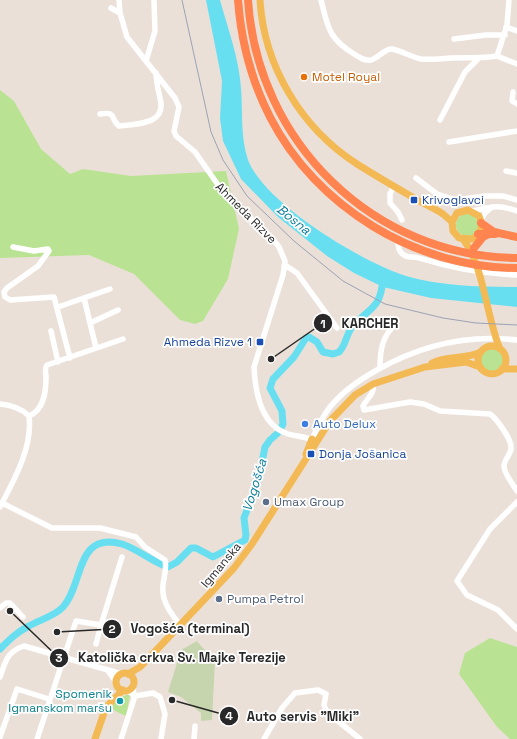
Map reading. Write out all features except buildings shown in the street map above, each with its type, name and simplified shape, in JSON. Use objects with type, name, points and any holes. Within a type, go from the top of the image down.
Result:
[{"type":"highway","points":[[238,0],[245,46],[261,97],[270,118],[305,168],[327,191],[343,206],[399,241],[455,260],[517,268]]},
{"type":"highway","points":[[248,0],[255,49],[271,97],[284,122],[302,148],[345,195],[392,227],[435,245],[480,256],[517,258]]},
{"type":"highway","points":[[481,222],[490,230],[502,234]]},
{"type":"highway","points":[[473,249],[483,237],[491,233]]},
{"type":"highway","points":[[477,236],[491,233],[517,237]]},
{"type":"main road","points":[[260,0],[263,30],[272,59],[289,93],[306,118],[341,152],[394,186],[437,209],[452,222],[455,235],[473,249]]},
{"type":"main road","points":[[437,209],[457,214]]},
{"type":"main road","points":[[452,222],[457,214],[464,210],[472,211],[481,222],[473,249],[473,257],[499,346],[506,359],[517,368]]},
{"type":"main road","points":[[462,239],[477,236]]},
{"type":"main road","points":[[480,367],[478,359],[494,333]]},
{"type":"main road","points":[[425,367],[435,362],[472,356],[485,347],[499,346]]},
{"type":"main road","points":[[502,369],[506,359]]},
{"type":"main road","points":[[425,367],[466,362],[480,367],[490,374],[502,369],[517,368]]},
{"type":"main road","name":"Igmanska","points":[[133,682],[140,667],[181,626],[244,556],[303,464],[314,441],[338,411],[354,395],[373,384],[425,367]]},
{"type":"main road","name":"Igmanska","points":[[125,674],[140,667]]},
{"type":"main road","points":[[94,739],[110,701],[118,677],[125,674],[132,676],[133,682],[110,701]]},
{"type":"main road","points":[[116,683],[125,690]]},
{"type":"street","name":"Ahmeda Rizve","points":[[119,0],[120,13],[127,38],[170,90],[179,107],[174,131],[176,136],[194,152],[223,192],[271,237],[282,254],[284,265]]},
{"type":"street","points":[[146,61],[155,31],[154,0]]},
{"type":"street","points":[[321,0],[324,17],[331,34],[342,46],[364,59],[374,59],[386,50],[392,49],[421,59],[478,59],[497,56],[517,64]]},
{"type":"street","points":[[497,56],[505,35],[509,0]]},
{"type":"street","points":[[111,8],[120,13]]},
{"type":"street","points":[[506,27],[517,31]]},
{"type":"street","points":[[454,39],[486,35],[505,35]]},
{"type":"street","points":[[440,120],[465,72],[478,59]]},
{"type":"street","points":[[100,114],[108,112],[112,114],[117,124],[120,126],[155,120],[160,114],[162,105],[156,80],[156,73]]},
{"type":"street","points":[[513,92],[512,101],[517,104]]},
{"type":"street","points":[[449,142],[517,131]]},
{"type":"street","points":[[506,171],[517,173]]},
{"type":"street","points":[[416,178],[437,194],[456,200],[485,196],[503,196],[517,200]]},
{"type":"street","points":[[394,186],[390,194],[390,203],[398,212],[402,220]]},
{"type":"street","points":[[481,222],[485,213],[492,206]]},
{"type":"street","points":[[472,211],[492,206],[504,207],[517,211]]},
{"type":"street","points":[[398,244],[399,250],[405,256],[416,257],[464,270],[491,274],[517,275]]},
{"type":"street","points":[[13,247],[34,251],[48,249],[38,266],[4,292],[5,297],[10,300],[54,297],[58,307],[70,358]]},
{"type":"street","points":[[337,328],[297,273],[284,265],[278,293],[254,367],[254,381],[261,407],[267,418],[278,429],[314,441],[328,409],[340,396],[355,384],[380,368],[412,352],[444,342],[484,338],[517,340]]},
{"type":"street","points":[[58,307],[110,289]]},
{"type":"street","points":[[84,298],[96,348]]},
{"type":"street","points":[[90,323],[118,310]]},
{"type":"street","points":[[380,368],[382,341],[388,331],[396,324]]},
{"type":"street","points":[[50,331],[58,362]]},
{"type":"street","points":[[29,416],[40,407],[42,403],[46,379],[45,367],[123,339]]},
{"type":"street","points":[[373,384],[372,394],[362,406],[364,410],[410,402],[424,404],[440,411],[487,412],[493,416],[500,425],[511,445],[504,468],[517,491]]},
{"type":"street","points":[[0,404],[13,405],[23,410],[29,416],[28,442],[1,505],[52,528],[100,528],[136,537],[149,550],[163,558],[166,562],[162,595],[170,612],[181,626]]},
{"type":"street","points":[[517,502],[505,512],[490,529],[457,581],[467,595],[498,610],[517,628]]},
{"type":"street","points":[[96,644],[122,557]]},
{"type":"street","points":[[0,608],[6,603],[10,603],[23,617]]},
{"type":"street","points":[[37,739],[76,621],[102,624]]},
{"type":"street","points":[[0,677],[6,658],[14,650],[24,646],[108,671],[125,674]]},
{"type":"street","points":[[108,671],[116,683]]},
{"type":"street","points":[[122,739],[135,696],[133,682]]},
{"type":"street","points":[[0,737],[16,689],[49,699]]},
{"type":"street","points":[[125,690],[135,696],[153,693],[160,697],[165,714],[161,739]]},
{"type":"street","points":[[264,739],[282,708],[295,693],[318,690],[326,694],[324,705],[327,712],[360,739]]},
{"type":"street","points":[[194,739],[195,726]]},
{"type":"green space","points":[[0,90],[14,101],[41,149],[70,174],[83,169],[131,176],[226,171],[239,229],[228,279],[203,321],[195,324],[180,320],[134,274],[89,255],[0,258]]},
{"type":"green space","points":[[467,214],[475,217],[478,225],[475,233],[467,236],[459,233],[456,225],[459,217]]},
{"type":"green space","points":[[492,348],[497,349],[503,355],[503,365],[497,371],[492,372],[487,371],[481,365],[480,360],[481,355],[487,349]]},
{"type":"green space","points":[[490,638],[517,647],[517,739],[510,739],[497,727],[459,674],[465,653]]},
{"type":"green space","points":[[197,641],[215,662],[212,720],[201,721],[201,713],[181,697],[168,692],[181,650]]},
{"type":"green space","points":[[126,695],[130,695],[126,716],[115,711],[111,707],[118,699]]},
{"type":"water","name":"Bosna","points":[[206,0],[220,0],[233,44],[240,77],[245,151],[248,160],[258,177],[274,195],[294,212],[341,245],[387,269],[406,276],[447,284],[517,287],[517,307],[431,298],[383,287],[354,273],[327,256],[278,217],[241,179],[223,141],[220,118],[222,81]]},
{"type":"waterway","name":"Vogošća","points":[[0,649],[21,631],[63,607],[70,597],[88,552],[96,545],[107,542],[122,544],[168,567],[177,562],[191,548],[196,548],[213,557],[245,540],[246,535],[244,518],[259,478],[265,447],[279,432],[283,424],[282,411],[270,388],[273,379],[294,357],[306,338],[309,337],[317,342],[323,352],[333,354],[339,352],[352,327],[377,302],[380,296],[383,278]]},
{"type":"railway","points":[[182,0],[211,132],[223,160],[247,196],[294,241],[343,281],[385,304],[443,318],[476,323],[517,325]]},
{"type":"place","name":"Motel Royal","points":[[304,77]]},
{"type":"place","name":"Krivoglavci","points":[[414,200]]},
{"type":"place","name":"Ahmeda Rizve 1","points":[[260,342]]},
{"type":"place","name":"KARCHER","points":[[271,359]]},
{"type":"place","name":"Auto Delux","points":[[305,424]]},
{"type":"place","name":"Donja Jošanica","points":[[311,454]]},
{"type":"place","name":"Umax Group","points":[[266,502]]},
{"type":"place","name":"Pumpa Petrol","points":[[219,599]]},
{"type":"place","name":"Katolička crkva Sv. Majke Terezije","points":[[10,611]]},
{"type":"place","name":"Vogošća (terminal)","points":[[57,632]]},
{"type":"place","name":"Auto servis \"Miki\"","points":[[172,700]]},
{"type":"place","name":"Spomenik Igmanskom maršu","points":[[120,701]]}]
